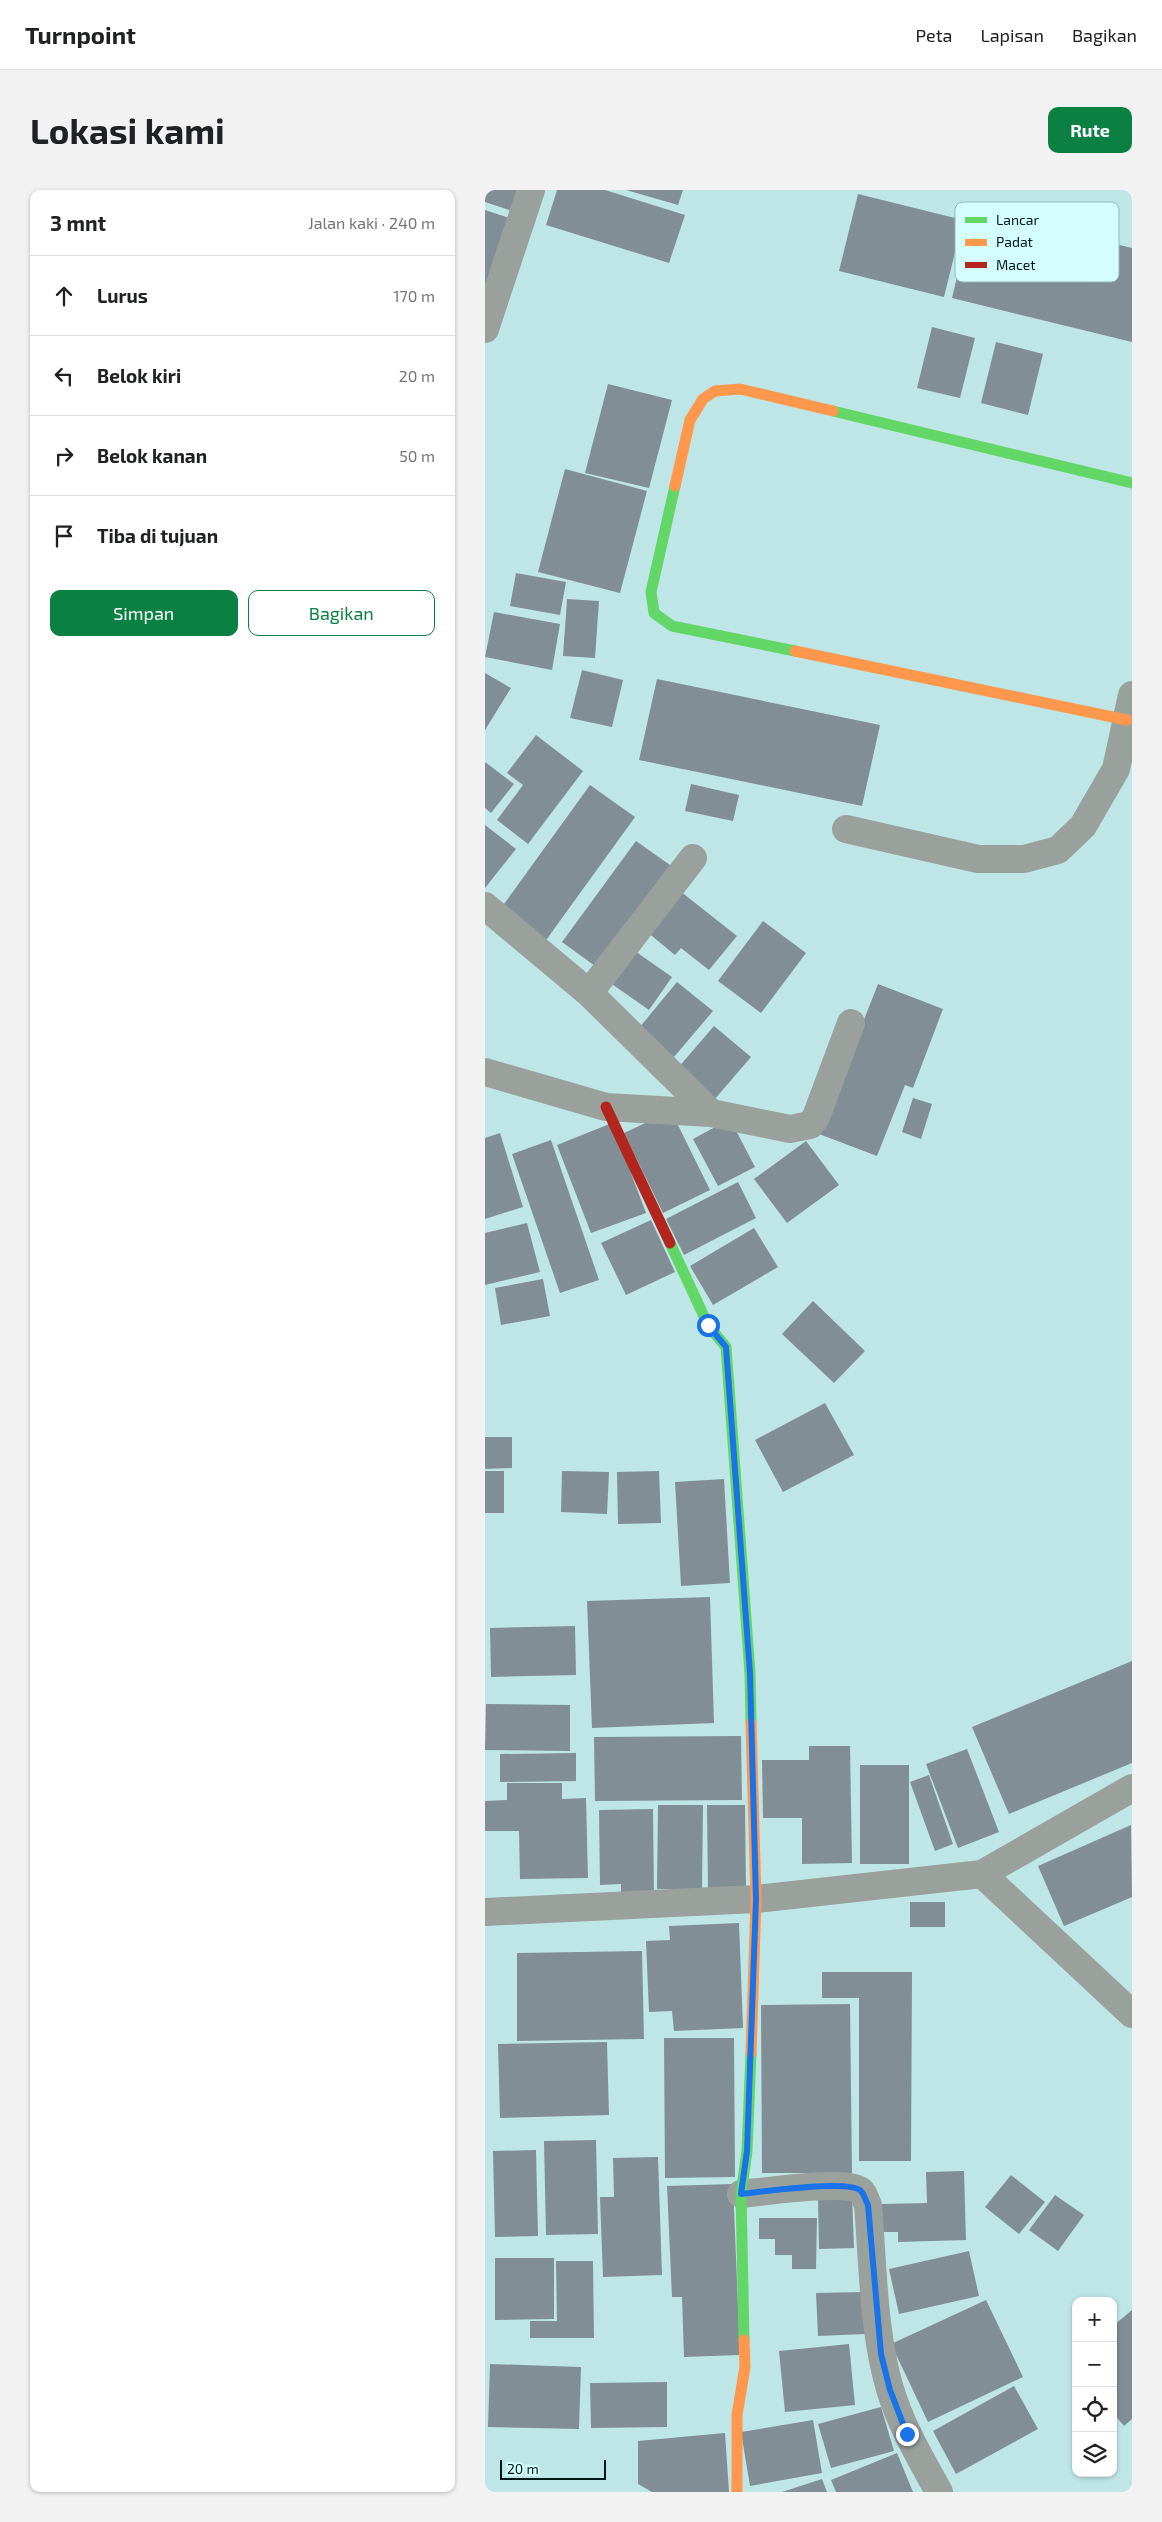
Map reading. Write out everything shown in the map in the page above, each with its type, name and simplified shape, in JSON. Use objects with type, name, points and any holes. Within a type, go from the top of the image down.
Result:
[{"type":"street","points":[[485,329],[531,190]]},
{"type":"street","points":[[846,829],[978,859],[1024,859],[1058,850],[1083,826],[1116,769],[1129,707],[673,626],[658,619],[650,607],[651,592],[690,420],[697,405],[707,394],[723,388],[740,389],[1132,483]]},
{"type":"street","points":[[589,993],[693,858]]},
{"type":"street","points":[[485,908],[589,993],[711,1113]]},
{"type":"street","points":[[485,1072],[606,1107],[711,1113],[782,1129],[801,1128],[810,1125],[816,1117],[851,1023]]},
{"type":"street","points":[[606,1107],[708,1325],[726,1347],[750,1673],[756,1899],[747,2151],[741,2194],[745,2367],[737,2415],[737,2492]]},
{"type":"street","points":[[485,1912],[756,1899],[982,1874],[1132,1788]]},
{"type":"street","points":[[982,1874],[1132,2014]]},
{"type":"street","points":[[741,2194],[832,2186],[849,2186],[861,2191],[868,2205],[881,2354],[890,2390],[907,2434],[939,2492]]},
{"type":"building","points":[[485,190],[522,190],[515,212],[485,202]]},
{"type":"building","points":[[557,190],[605,190],[685,215],[669,263],[546,225]]},
{"type":"building","points":[[626,190],[683,190],[678,205]]},
{"type":"building","points":[[858,194],[955,218],[955,252],[944,297],[839,271]]},
{"type":"building","points":[[485,210],[515,220],[485,286]]},
{"type":"building","points":[[1119,245],[1132,248],[1132,342],[952,298],[956,282],[1119,282]]},
{"type":"building","points":[[932,327],[975,338],[960,398],[917,388]]},
{"type":"building","points":[[996,342],[1043,354],[1028,415],[981,403]]},
{"type":"building","points":[[608,384],[672,400],[649,488],[585,473]]},
{"type":"building","points":[[565,469],[647,491],[620,593],[538,572]]},
{"type":"building","points":[[516,573],[566,582],[560,615],[510,606]]},
{"type":"building","points":[[567,599],[599,601],[595,658],[563,656]]},
{"type":"building","points":[[494,612],[560,624],[552,670],[485,657]]},
{"type":"building","points":[[582,670],[623,680],[612,727],[570,718]]},
{"type":"building","points":[[485,673],[511,688],[485,730]]},
{"type":"building","points":[[657,679],[880,725],[862,806],[639,760]]},
{"type":"building","points":[[536,735],[583,771],[528,844],[497,820],[523,785],[507,773]]},
{"type":"building","points":[[485,762],[514,784],[491,813],[485,808]]},
{"type":"building","points":[[691,784],[739,795],[733,821],[685,811]]},
{"type":"building","points":[[590,785],[635,817],[544,943],[499,911]]},
{"type":"building","points":[[485,825],[516,849],[485,888]]},
{"type":"building","points":[[636,841],[677,870],[602,971],[562,942]]},
{"type":"building","points":[[680,891],[737,936],[709,970],[681,948],[675,955],[646,931]]},
{"type":"building","points":[[763,921],[806,953],[761,1013],[718,981]]},
{"type":"building","points":[[632,949],[672,977],[649,1010],[609,982]]},
{"type":"building","points":[[677,982],[713,1011],[674,1057],[639,1028]]},
{"type":"building","points":[[878,984],[943,1009],[913,1088],[905,1085],[877,1156],[819,1134]]},
{"type":"building","points":[[714,1026],[751,1057],[714,1100],[677,1069]]},
{"type":"building","points":[[913,1098],[932,1104],[921,1139],[902,1132]]},
{"type":"building","points":[[671,1111],[710,1190],[663,1213],[624,1133]]},
{"type":"building","points":[[730,1119],[755,1167],[718,1186],[693,1139]]},
{"type":"building","points":[[612,1123],[646,1213],[591,1233],[557,1145]]},
{"type":"building","points":[[500,1133],[523,1207],[485,1219],[485,1138]]},
{"type":"building","points":[[551,1140],[599,1280],[560,1293],[512,1154]]},
{"type":"building","points":[[806,1141],[839,1185],[787,1223],[754,1179]]},
{"type":"building","points":[[738,1182],[756,1218],[684,1255],[666,1219]]},
{"type":"building","points":[[651,1220],[675,1272],[626,1295],[601,1243]]},
{"type":"building","points":[[527,1223],[540,1272],[485,1285],[485,1233]]},
{"type":"building","points":[[754,1228],[778,1267],[713,1305],[690,1266]]},
{"type":"building","points":[[543,1279],[550,1316],[501,1325],[495,1288]]},
{"type":"building","points":[[813,1301],[865,1351],[834,1383],[782,1334]]},
{"type":"building","points":[[825,1403],[854,1455],[783,1492],[755,1440]]},
{"type":"building","points":[[485,1437],[512,1437],[512,1468],[485,1469]]},
{"type":"building","points":[[485,1471],[504,1471],[504,1513],[485,1513]]},
{"type":"building","points":[[562,1471],[609,1472],[607,1514],[561,1512]]},
{"type":"building","points":[[659,1471],[661,1523],[618,1524],[617,1472]]},
{"type":"building","points":[[724,1479],[730,1583],[681,1586],[675,1482]]},
{"type":"building","points":[[710,1597],[714,1723],[592,1728],[587,1601]]},
{"type":"building","points":[[575,1626],[576,1675],[491,1677],[490,1628]]},
{"type":"building","points":[[1132,1661],[1132,1763],[1009,1814],[972,1727]]},
{"type":"building","points":[[486,1704],[570,1705],[570,1751],[485,1750]]},
{"type":"building","points":[[741,1736],[742,1800],[595,1801],[594,1737]]},
{"type":"building","points":[[809,1746],[850,1746],[852,1863],[802,1864],[802,1818],[763,1818],[762,1760],[809,1760]]},
{"type":"building","points":[[967,1749],[999,1832],[958,1848],[926,1764]]},
{"type":"building","points":[[576,1753],[576,1781],[500,1782],[500,1754]]},
{"type":"building","points":[[860,1765],[909,1765],[909,1864],[860,1864]]},
{"type":"building","points":[[929,1775],[953,1844],[935,1851],[910,1782]]},
{"type":"building","points":[[507,1783],[562,1783],[562,1799],[586,1798],[588,1878],[520,1879],[519,1831],[485,1831],[485,1801],[507,1800]]},
{"type":"building","points":[[658,1805],[703,1805],[702,1890],[657,1889]]},
{"type":"building","points":[[707,1805],[745,1805],[746,1891],[708,1891]]},
{"type":"building","points":[[653,1809],[654,1898],[621,1898],[621,1884],[600,1885],[599,1810]]},
{"type":"building","points":[[1131,1825],[1132,1897],[1064,1926],[1038,1866]]},
{"type":"building","points":[[910,1902],[945,1902],[945,1927],[910,1927]]},
{"type":"building","points":[[739,1923],[743,2028],[674,2031],[672,2011],[649,2012],[646,1941],[670,1940],[669,1926]]},
{"type":"building","points":[[642,1951],[644,2039],[517,2041],[517,1953]]},
{"type":"building","points":[[822,1972],[912,1972],[911,2161],[859,2161],[859,1998],[822,1998]]},
{"type":"building","points":[[850,2004],[852,2173],[762,2173],[761,2005]]},
{"type":"building","points":[[664,2038],[734,2038],[735,2177],[665,2178]]},
{"type":"building","points":[[607,2042],[609,2115],[500,2118],[498,2044]]},
{"type":"building","points":[[596,2140],[598,2234],[546,2235],[544,2141]]},
{"type":"building","points":[[536,2150],[538,2236],[495,2237],[493,2151]]},
{"type":"building","points":[[658,2157],[662,2275],[603,2277],[600,2197],[614,2197],[613,2158]]},
{"type":"building","points":[[964,2171],[966,2240],[898,2242],[898,2232],[883,2232],[881,2204],[927,2203],[926,2172]]},
{"type":"building","points":[[1011,2175],[1045,2202],[1019,2234],[985,2207]]},
{"type":"building","points":[[733,2184],[740,2355],[684,2357],[682,2297],[672,2297],[667,2186]]},
{"type":"building","points":[[852,2195],[854,2248],[819,2249],[818,2197]]},
{"type":"building","points":[[1055,2195],[1084,2215],[1058,2251],[1029,2230]]},
{"type":"building","points":[[759,2218],[817,2218],[816,2269],[792,2269],[792,2255],[775,2255],[775,2239],[759,2239]]},
{"type":"building","points":[[969,2251],[979,2296],[899,2314],[889,2269]]},
{"type":"building","points":[[495,2258],[554,2258],[554,2319],[495,2320]]},
{"type":"building","points":[[556,2261],[593,2261],[594,2338],[530,2338],[530,2321],[557,2321]]},
{"type":"building","points":[[864,2292],[865,2334],[818,2336],[816,2293]]},
{"type":"building","points":[[986,2300],[1023,2377],[928,2422],[891,2344]]},
{"type":"building","points":[[1132,2310],[1132,2419],[1124,2426],[1117,2418],[1117,2323]]},
{"type":"building","points":[[849,2344],[855,2405],[785,2412],[779,2351]]},
{"type":"building","points":[[490,2364],[581,2367],[579,2429],[488,2427]]},
{"type":"building","points":[[667,2382],[667,2427],[591,2428],[590,2383]]},
{"type":"building","points":[[1014,2386],[1038,2429],[956,2474],[933,2431]]},
{"type":"building","points":[[881,2407],[894,2451],[831,2468],[818,2424]]},
{"type":"building","points":[[813,2420],[822,2473],[750,2486],[741,2432]]},
{"type":"building","points":[[725,2433],[729,2492],[652,2492],[638,2484],[638,2441]]},
{"type":"building","points":[[897,2453],[913,2492],[836,2492],[831,2480]]},
{"type":"building","points":[[822,2479],[827,2492],[782,2492]]},
{"type":"traffic: fast","points":[[833,411],[1132,483]]},
{"type":"traffic: fast","points":[[675,486],[651,592],[654,613],[672,626],[795,651]]},
{"type":"traffic: fast","points":[[670,1243],[708,1325],[726,1347],[750,1673],[751,1723]]},
{"type":"traffic: fast","points":[[744,2340],[741,2194],[747,2151],[751,2053]]},
{"type":"traffic: slow","points":[[675,486],[690,420],[703,399],[715,391],[740,389],[833,411]]},
{"type":"traffic: slow","points":[[795,651],[1127,720]]},
{"type":"traffic: slow","points":[[751,1723],[756,1899],[751,2053]]},
{"type":"traffic: slow","points":[[737,2492],[737,2415],[745,2367],[744,2340]]},
{"type":"traffic: jam","points":[[606,1107],[670,1243]]},
{"type":"route","points":[[708,1325],[726,1347],[750,1673],[756,1899],[747,2151],[741,2194],[832,2186],[849,2186],[861,2191],[868,2205],[881,2354],[890,2390],[907,2434]]}]
